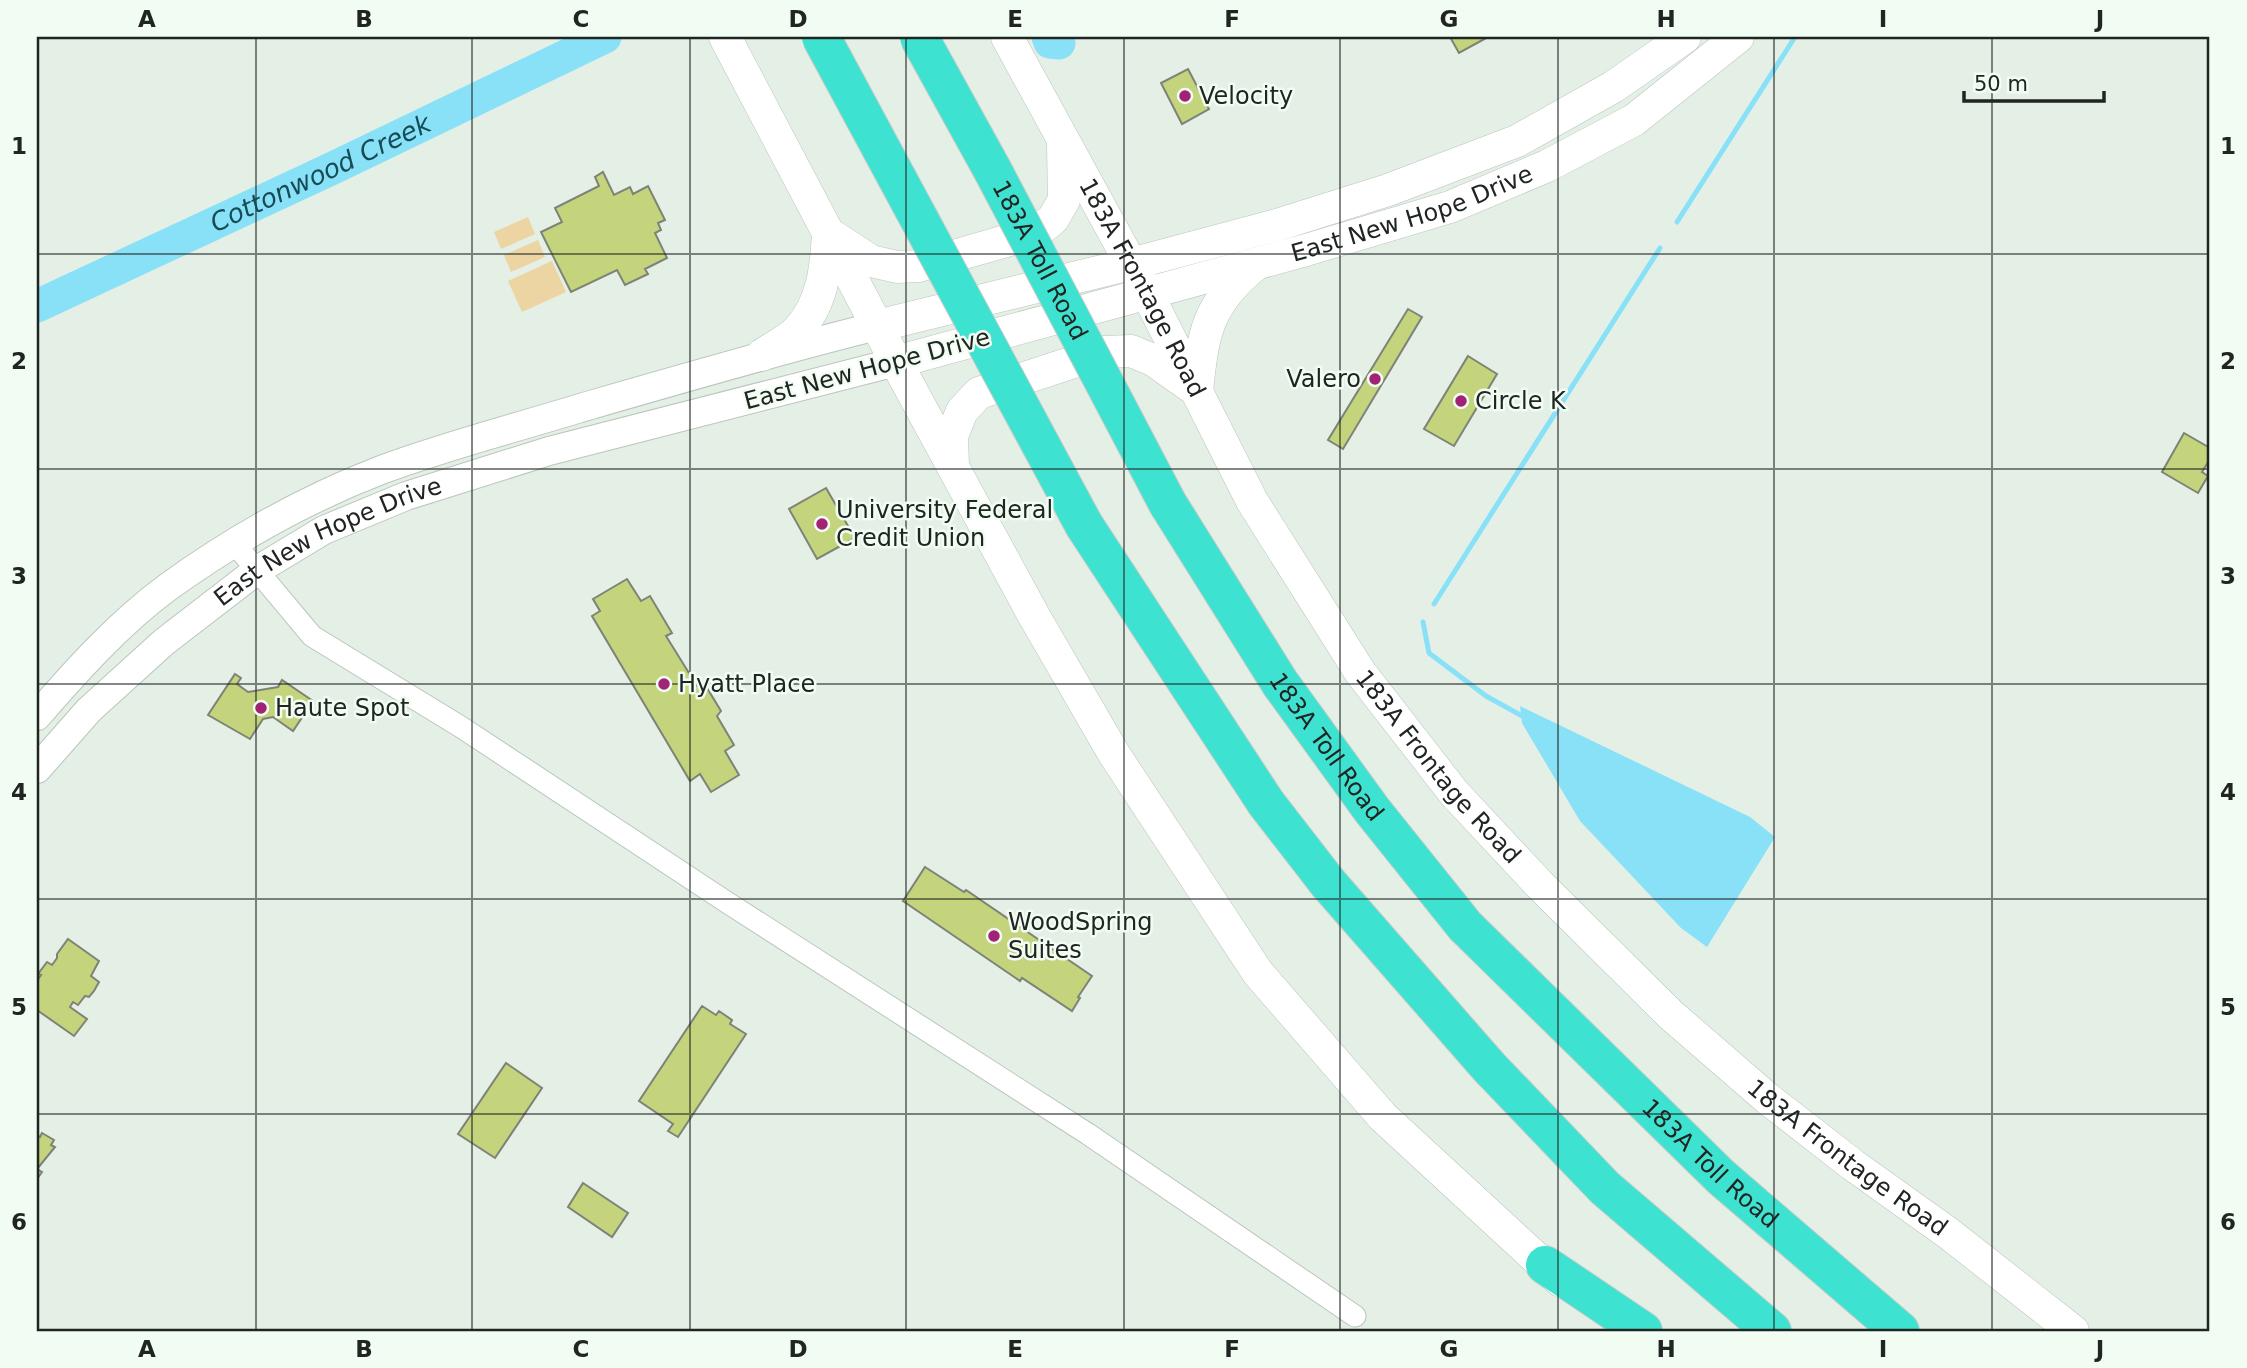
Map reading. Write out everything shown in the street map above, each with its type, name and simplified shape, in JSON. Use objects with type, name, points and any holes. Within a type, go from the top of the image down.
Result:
[{"type":"highway","points":[[821,37],[1084,525],[1266,803],[1328,883],[1496,1075],[1605,1188],[1772,1331]]},
{"type":"highway","name":"183A Toll Road","points":[[919,37],[993,171],[1168,504],[1280,683],[1372,810],[1465,926],[1721,1177],[1900,1331]]},
{"type":"highway","points":[[1545,1265],[1643,1331]]},
{"type":"main road","name":"183A Frontage Road","points":[[1007,37],[1147,293],[1252,501],[1360,672],[1463,803],[1539,884],[1661,1006],[1768,1099],[1853,1165],[1948,1233],[2073,1331]]},
{"type":"main road","name":"East New Hope Drive","points":[[877,326],[1131,264],[1277,225],[1363,198],[1517,141],[1613,88],[1685,37]]},
{"type":"main road","name":"East New Hope Drive","points":[[896,362],[1258,263],[1450,207],[1547,166],[1634,120],[1738,37]]},
{"type":"main road","points":[[730,45],[896,362],[1034,616],[1114,754],[1258,973],[1383,1117],[1545,1265],[1611,1331]]},
{"type":"main road","points":[[828,233],[871,261],[897,267],[919,266],[1037,232],[1054,219],[1064,200],[1063,138]]},
{"type":"main road","points":[[762,355],[797,331],[816,303],[826,272],[828,233]]},
{"type":"main road","points":[[953,467],[952,436],[961,411],[979,393],[1104,352],[1131,351],[1153,360],[1197,391],[1201,348],[1214,311],[1226,291],[1258,263]]},
{"type":"street","name":"East New Hope Drive","points":[[37,716],[107,642],[167,588],[234,544],[302,505],[380,470],[455,445],[762,355],[877,326]]},
{"type":"street","name":"East New Hope Drive","points":[[37,769],[97,702],[164,642],[256,571],[324,530],[406,496],[549,451],[896,362]]},
{"type":"street","points":[[234,544],[312,636],[461,727],[1088,1135],[1355,1316]]},
{"type":"shaded area","points":[[528,217],[535,234],[501,249],[494,232]]},
{"type":"shaded area","points":[[538,240],[545,257],[511,272],[504,255]]},
{"type":"shaded area","points":[[552,261],[566,292],[522,312],[508,281]]},
{"type":"water","points":[[1520,706],[1750,817],[1775,837],[1707,947],[1681,928],[1580,821],[1522,723]]},
{"type":"building","points":[[1450,37],[1488,37],[1459,53]]},
{"type":"building","name":"Velocity","points":[[1188,69],[1209,109],[1182,124],[1161,83]]},
{"type":"building","points":[[603,172],[614,195],[630,187],[633,194],[648,186],[665,220],[658,223],[661,230],[655,233],[667,258],[645,269],[648,274],[625,285],[617,270],[571,292],[541,232],[562,222],[555,208],[599,186],[595,177]]},
{"type":"building","name":"Valero","points":[[1408,309],[1422,317],[1343,449],[1328,440]]},
{"type":"building","name":"Circle K","points":[[1468,356],[1497,374],[1454,446],[1424,429]]},
{"type":"building","points":[[2184,433],[2210,448],[2210,459],[2202,472],[2208,476],[2198,493],[2162,472]]},
{"type":"building","name":"University Federal Credit Union","points":[[826,488],[855,538],[817,559],[789,509]]},
{"type":"building","name":"Hyatt Place","points":[[627,579],[641,601],[650,596],[672,633],[666,636],[697,686],[704,683],[721,711],[717,716],[734,745],[725,751],[739,775],[711,792],[700,774],[690,781],[592,616],[600,611],[593,599]]},
{"type":"building","name":"Haute Spot","points":[[235,674],[241,678],[237,684],[248,692],[278,687],[282,680],[313,701],[293,731],[273,717],[263,719],[250,739],[208,715]]},
{"type":"building","name":"WoodSpring Suites","points":[[925,867],[964,892],[966,890],[1092,976],[1072,1011],[1022,978],[1020,981],[903,901]]},
{"type":"building","points":[[68,939],[99,961],[91,976],[99,982],[94,991],[89,997],[85,996],[78,1005],[73,1002],[70,1007],[87,1019],[74,1036],[37,1010],[37,981],[41,975],[38,974],[47,962],[52,965]]},
{"type":"building","points":[[702,1006],[716,1015],[719,1011],[732,1020],[730,1024],[746,1034],[678,1137],[668,1131],[673,1124],[639,1101]]},
{"type":"building","points":[[506,1063],[542,1088],[495,1158],[458,1134]]},
{"type":"building","points":[[42,1133],[54,1140],[51,1145],[55,1147],[37,1169],[37,1135],[40,1137]]},
{"type":"building","points":[[583,1183],[628,1213],[612,1237],[568,1207]]},
{"type":"waterway","name":"Cottonwood Creek","points":[[37,306],[605,37]]},
{"type":"waterway","name":"Cottonwood Creek","points":[[1048,37],[1050,42],[1059,43]]},
{"type":"waterway","points":[[1677,222],[1795,37]]},
{"type":"waterway","points":[[1434,604],[1660,248]]},
{"type":"waterway","points":[[1423,622],[1429,653],[1486,696],[1526,718]]},
{"type":"place","name":"Velocity","points":[[1185,96]]},
{"type":"place","name":"Valero","points":[[1375,379]]},
{"type":"place","name":"Circle K","points":[[1461,401]]},
{"type":"place","name":"University Federal Credit Union","points":[[822,524]]},
{"type":"place","name":"Hyatt Place","points":[[664,684]]},
{"type":"place","name":"Haute Spot","points":[[261,708]]},
{"type":"place","name":"WoodSpring Suites","points":[[994,936]]}]
